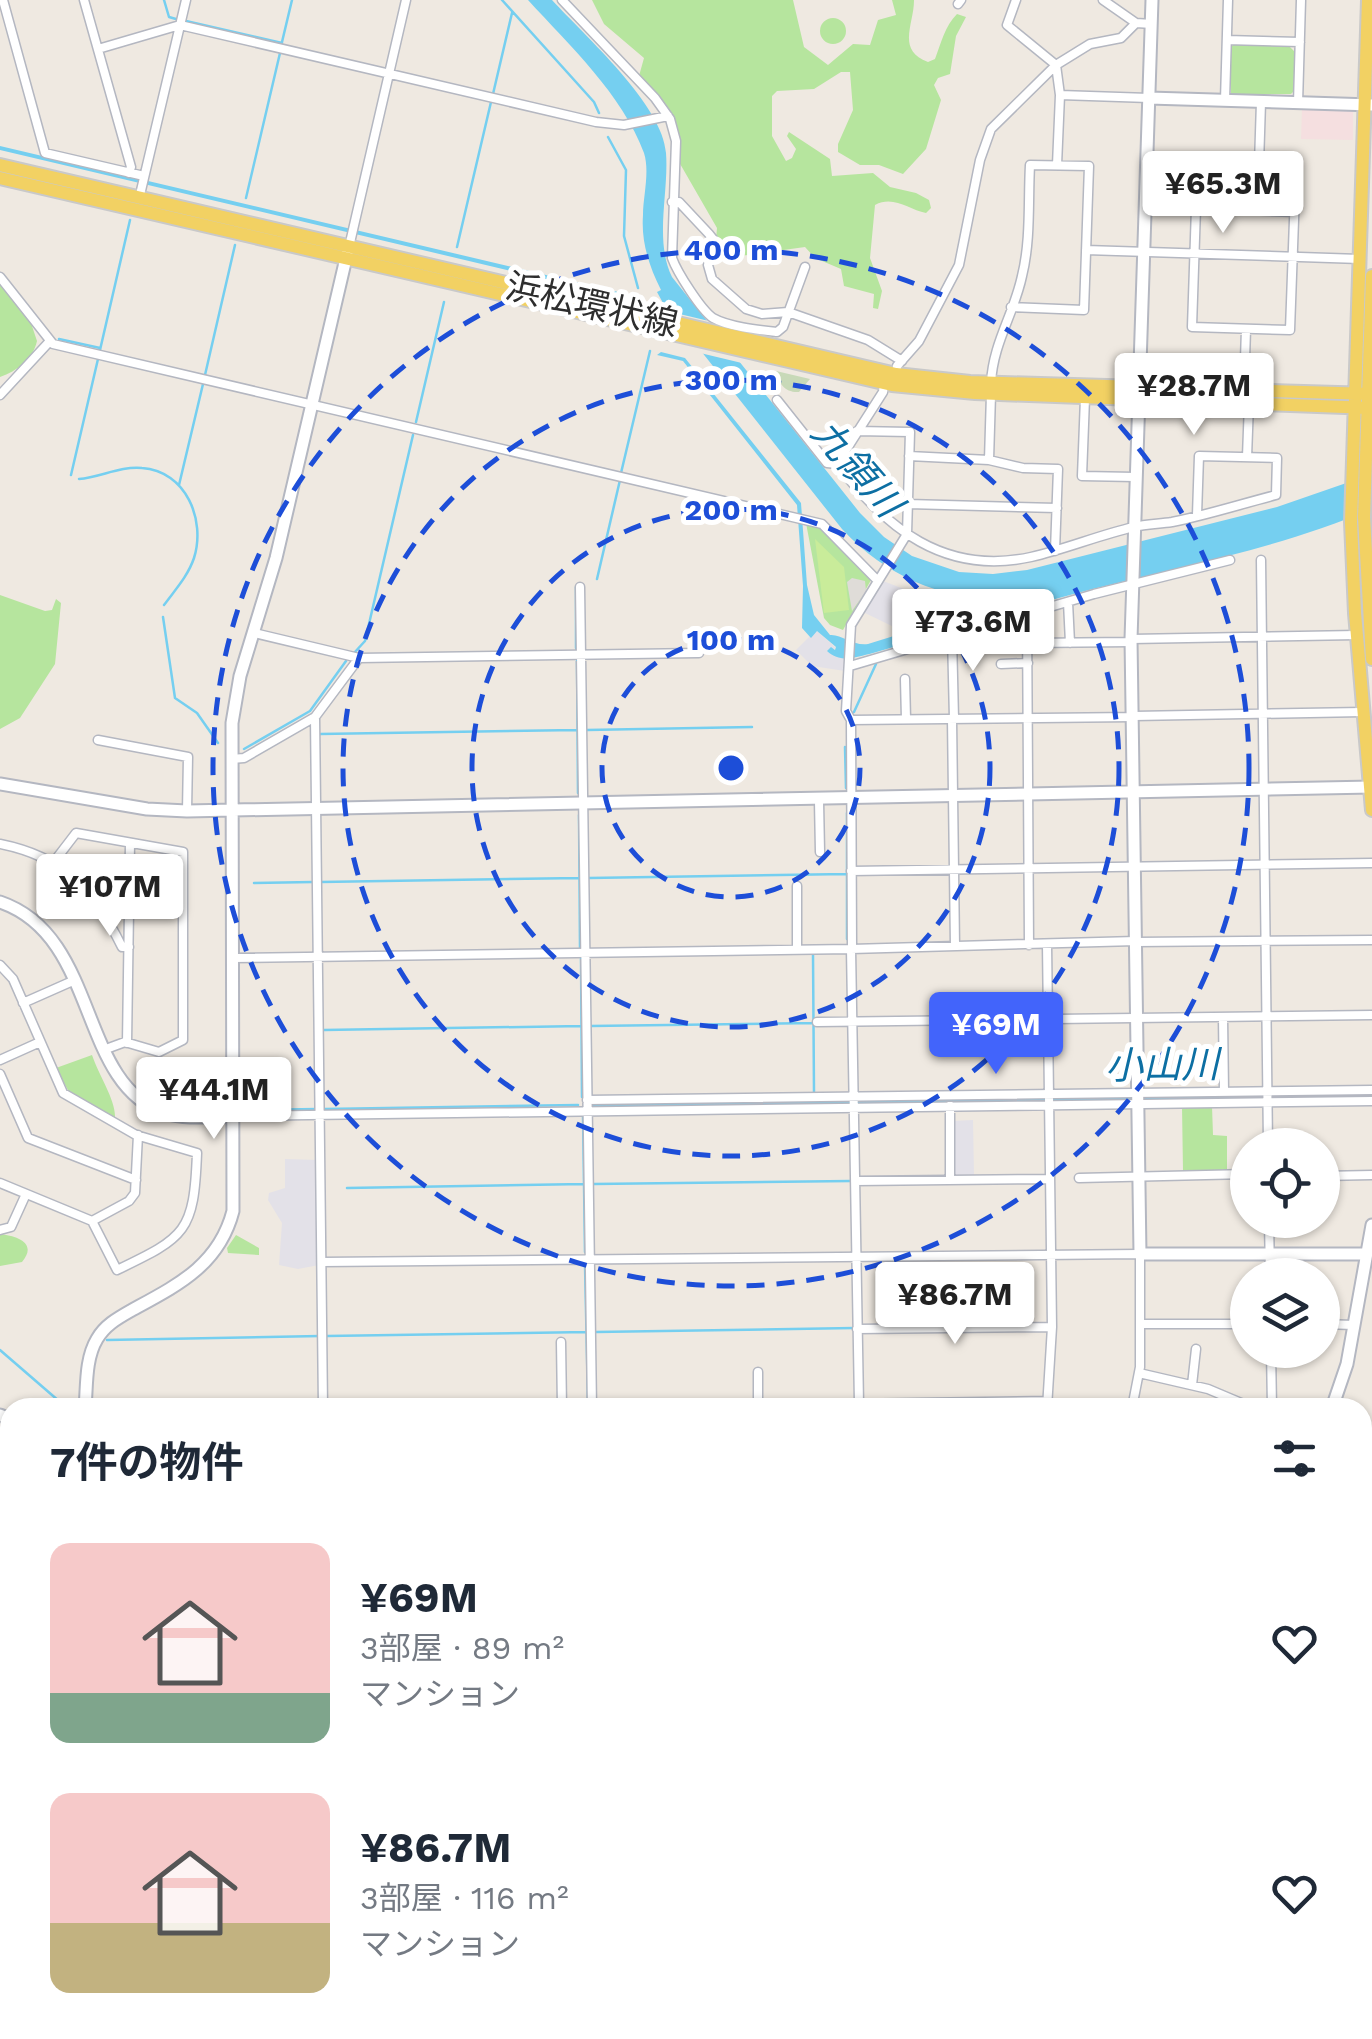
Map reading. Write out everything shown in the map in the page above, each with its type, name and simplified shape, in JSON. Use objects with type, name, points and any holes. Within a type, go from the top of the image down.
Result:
[{"type":"main road","points":[[1365,401],[1360,259],[1369,105],[1368,0]]},
{"type":"main road","name":"浜松環状線","points":[[0,165],[142,185],[735,350],[991,389],[1085,398],[1138,393]]},
{"type":"main road","name":"浜松環状線","points":[[0,178],[350,242],[674,324],[894,373]]},
{"type":"main road","points":[[1372,276],[1359,472],[1356,636],[1372,810]]},
{"type":"main road","name":"浜松環状線","points":[[991,389],[1365,401]]},
{"type":"main road","points":[[1358,519],[1372,659]]},
{"type":"street","points":[[3,0],[46,154],[130,173],[142,185]]},
{"type":"street","points":[[84,0],[130,173]]},
{"type":"street","points":[[142,185],[186,0]]},
{"type":"street","points":[[86,1398],[90,1356],[104,1329],[207,1263],[221,1244],[235,1200],[231,759],[236,691],[276,558],[406,0]]},
{"type":"street","points":[[562,0],[663,117],[676,141],[672,202],[674,265],[712,317],[777,332],[805,267]]},
{"type":"street","points":[[1016,0],[1006,21],[1009,28],[1046,53],[1056,65],[1060,95],[1056,165]]},
{"type":"street","points":[[1103,0],[1136,23],[1152,24]]},
{"type":"street","points":[[1134,1398],[1139,1373],[1140,1254],[1131,640],[1152,0]]},
{"type":"street","points":[[1225,100],[1228,0]]},
{"type":"street","points":[[1298,103],[1301,0]]},
{"type":"street","points":[[837,464],[894,373],[919,341],[956,274],[988,134],[1020,96],[1056,65],[1090,44],[1121,38],[1136,23]]},
{"type":"street","points":[[98,49],[180,25],[596,122],[624,125],[663,117]]},
{"type":"street","points":[[1227,40],[1300,42]]},
{"type":"street","points":[[1060,95],[1369,105]]},
{"type":"street","points":[[1259,164],[1261,102]]},
{"type":"street","points":[[1147,160],[1296,165],[1290,330],[1192,327],[1196,208],[1294,212]]},
{"type":"street","points":[[1222,209],[1224,163]]},
{"type":"street","points":[[989,460],[997,344],[1022,278],[1030,164],[1089,166],[1084,310],[1011,308]]},
{"type":"street","points":[[672,202],[680,202],[712,239],[709,272],[717,286],[754,313],[788,312],[868,340],[894,373]]},
{"type":"street","points":[[1086,250],[1360,259]]},
{"type":"street","points":[[0,277],[50,342],[822,524],[881,577]]},
{"type":"street","points":[[1246,329],[1247,457]]},
{"type":"street","points":[[0,394],[50,342]]},
{"type":"street","points":[[1085,398],[1082,476],[1135,477]]},
{"type":"street","points":[[777,400],[827,463],[837,464],[869,505],[905,538],[935,552],[992,560],[1018,559],[1133,533],[1276,496],[1277,458],[1199,456],[1198,516]]},
{"type":"street","points":[[857,431],[910,432],[905,538],[850,625],[849,636],[846,710],[851,720],[859,1398]]},
{"type":"street","points":[[909,456],[1058,469],[1055,551]]},
{"type":"street","points":[[908,504],[1056,508]]},
{"type":"street","points":[[850,663],[1230,560]]},
{"type":"street","points":[[1260,560],[1268,1128]]},
{"type":"street","points":[[580,587],[592,1398]]},
{"type":"street","points":[[1068,602],[1070,643]]},
{"type":"street","points":[[1026,614],[1029,944]]},
{"type":"street","points":[[254,634],[360,658],[699,653]]},
{"type":"street","points":[[952,636],[954,946]]},
{"type":"street","points":[[1028,643],[1356,636]]},
{"type":"street","points":[[231,759],[244,758],[315,717],[360,658]]},
{"type":"street","points":[[1001,664],[1028,663]]},
{"type":"street","points":[[905,678],[906,719]]},
{"type":"street","points":[[851,720],[1363,712]]},
{"type":"street","points":[[315,717],[323,1398]]},
{"type":"street","points":[[98,740],[188,757],[187,811]]},
{"type":"street","points":[[0,784],[147,809],[187,811],[1371,787]]},
{"type":"street","points":[[819,801],[820,852]]},
{"type":"street","points":[[53,863],[76,834],[183,852],[183,1040],[159,1052],[127,1043],[106,1049]]},
{"type":"street","points":[[127,1043],[130,842]]},
{"type":"street","points":[[0,844],[53,863],[87,890],[106,914],[122,947],[129,947]]},
{"type":"street","points":[[852,871],[1372,863]]},
{"type":"street","points":[[796,886],[797,950]]},
{"type":"street","points":[[0,902],[27,914],[44,928],[63,954],[124,1084],[153,1108],[181,1116],[853,1101],[1267,1097],[1372,1100]]},
{"type":"street","points":[[232,958],[1372,940]]},
{"type":"street","points":[[1047,944],[1052,1327],[1047,1398]]},
{"type":"street","points":[[0,964],[12,979],[62,1092],[138,1136],[198,1153],[196,1198],[186,1224],[168,1245],[116,1270],[92,1222],[0,1183]]},
{"type":"street","points":[[23,1003],[74,980]]},
{"type":"street","points":[[817,1022],[1372,1015]]},
{"type":"street","points":[[1224,1018],[1224,1092]]},
{"type":"street","points":[[0,1060],[40,1042]]},
{"type":"street","points":[[0,1074],[28,1138],[136,1180]]},
{"type":"street","points":[[1138,1098],[1224,1092],[1267,1097],[1372,1090]]},
{"type":"street","points":[[888,1101],[950,1106],[1048,1100]]},
{"type":"street","points":[[0,1110],[13,1104]]},
{"type":"street","points":[[950,1106],[950,1180]]},
{"type":"street","points":[[92,1222],[132,1198],[138,1136]]},
{"type":"street","points":[[1079,1178],[1230,1174]]},
{"type":"street","points":[[1340,1176],[1372,1176]]},
{"type":"street","points":[[855,1181],[1050,1178]]},
{"type":"street","points":[[0,1230],[11,1226],[26,1194]]},
{"type":"street","points":[[1336,1398],[1345,1372],[1372,1226]]},
{"type":"street","points":[[1270,1238],[1270,1258]]},
{"type":"street","points":[[322,1262],[1051,1252],[1367,1254]]},
{"type":"street","points":[[1140,1324],[1230,1324]]},
{"type":"street","points":[[1340,1325],[1354,1325]]},
{"type":"street","points":[[857,1329],[1052,1327]]},
{"type":"street","points":[[561,1342],[565,1398]]},
{"type":"street","points":[[1192,1385],[1196,1350]]},
{"type":"street","points":[[1271,1368],[1272,1398]]},
{"type":"street","points":[[758,1372],[758,1398]]},
{"type":"street","points":[[1139,1373],[1192,1385],[1226,1398]]},
{"type":"shaded area","points":[[1302,109],[1353,111],[1353,140],[1301,139]]},
{"type":"shaded area","points":[[852,578],[865,581],[866,591],[852,611],[847,582]]},
{"type":"shaded area","points":[[883,581],[946,605],[945,614],[896,628],[863,612]]},
{"type":"shaded area","points":[[816,630],[836,648],[827,651],[846,659],[845,671],[812,666],[796,650]]},
{"type":"shaded area","points":[[973,1120],[974,1176],[955,1177],[952,1121]]},
{"type":"shaded area","points":[[285,1159],[318,1160],[319,1265],[298,1269],[279,1265],[282,1223],[268,1200],[269,1193],[285,1188]]},
{"type":"green space","points":[[592,0],[793,0],[804,47],[828,65],[853,44],[870,45],[878,20],[896,15],[892,0],[914,0],[910,44],[918,57],[928,62],[935,59],[957,14],[966,17],[956,36],[950,74],[938,78],[934,85],[941,100],[926,149],[903,174],[879,165],[860,165],[838,152],[853,110],[850,72],[841,72],[814,89],[777,91],[772,96],[772,136],[786,161],[796,149],[787,136],[789,132],[830,159],[832,176],[873,173],[890,187],[929,200],[931,208],[926,213],[895,202],[875,205],[870,258],[882,291],[878,309],[873,308],[874,294],[844,286],[841,269],[815,258],[805,247],[719,259],[715,250],[717,228],[679,162],[678,135],[639,76],[644,58],[604,24]]},
{"type":"green space","points":[[833,18],[842,22],[846,31],[842,40],[833,44],[824,40],[820,31],[824,22]]},
{"type":"green space","points":[[1234,44],[1289,46],[1296,53],[1295,90],[1291,94],[1231,94]]},
{"type":"green space","points":[[0,282],[31,323],[37,341],[23,364],[0,377]]},
{"type":"green space","points":[[776,371],[810,379],[799,392],[794,392],[783,386]]},
{"type":"green space","points":[[806,523],[820,526],[871,580],[843,630],[824,618]]},
{"type":"green space","points":[[815,539],[844,567],[849,610],[824,613]]},
{"type":"green space","points":[[0,595],[45,611],[52,610],[56,599],[61,603],[55,664],[20,718],[0,729]]},
{"type":"green space","points":[[92,1055],[115,1118],[69,1092],[56,1068]]},
{"type":"green space","points":[[1182,1106],[1212,1106],[1213,1135],[1227,1136],[1227,1171],[1183,1171]]},
{"type":"green space","points":[[0,1234],[27,1245],[22,1262],[0,1266]]},
{"type":"green space","points":[[236,1235],[259,1248],[259,1255],[228,1253]]},
{"type":"water","points":[[528,0],[552,0],[620,72],[652,114],[666,153],[663,232],[672,277],[860,513],[884,537],[912,556],[959,572],[1027,570],[1277,507],[1355,480],[1372,509],[1269,545],[1065,596],[873,653],[849,658],[832,655],[827,651],[836,647],[817,631],[811,638],[802,628],[797,505],[683,361],[657,355],[661,352],[685,358],[801,503],[807,585],[814,615],[830,635],[868,644],[1003,602],[957,595],[915,582],[859,546],[663,303],[645,244],[644,153],[609,91]]},
{"type":"water","points":[[0,146],[618,292],[617,296],[0,150]]},
{"type":"water","points":[[200,1074],[199,1102],[179,1100],[160,1091],[166,1083]]},
{"type":"pier","points":[[663,310],[713,322],[746,364],[696,352]]},
{"type":"waterway","points":[[164,0],[169,17],[176,19]]},
{"type":"waterway","points":[[282,42],[292,0]]},
{"type":"waterway","points":[[502,0],[594,102],[599,113]]},
{"type":"waterway","points":[[493,94],[512,13]]},
{"type":"waterway","points":[[186,21],[282,43]]},
{"type":"waterway","points":[[246,198],[280,53]]},
{"type":"waterway","points":[[457,247],[491,102]]},
{"type":"waterway","points":[[608,137],[626,170],[624,236],[638,288]]},
{"type":"waterway","points":[[100,350],[130,220]]},
{"type":"waterway","points":[[205,375],[235,245]]},
{"type":"waterway","points":[[416,422],[444,302]]},
{"type":"waterway","points":[[59,339],[100,348]]},
{"type":"waterway","points":[[621,473],[650,351]]},
{"type":"waterway","points":[[71,475],[98,359]]},
{"type":"waterway","points":[[179,485],[203,384]]},
{"type":"waterway","points":[[354,653],[365,641],[413,435]]},
{"type":"waterway","points":[[79,479],[142,468],[157,471],[181,488],[194,514],[197,543],[188,571],[164,605]]},
{"type":"waterway","points":[[597,579],[620,480]]},
{"type":"waterway","points":[[576,587],[576,648]]},
{"type":"waterway","points":[[163,617],[175,698],[197,713],[218,743]]},
{"type":"waterway","points":[[244,749],[310,711],[346,661]]},
{"type":"waterway","points":[[577,661],[578,793]]},
{"type":"waterway","points":[[854,712],[876,664]]},
{"type":"waterway","points":[[587,730],[752,727]]},
{"type":"waterway","points":[[320,734],[577,730]]},
{"type":"waterway","points":[[845,747],[846,788]]},
{"type":"waterway","points":[[847,813],[847,939]]},
{"type":"waterway","points":[[579,815],[580,948]]},
{"type":"waterway","points":[[589,878],[847,874]]},
{"type":"waterway","points":[[321,882],[580,878]]},
{"type":"waterway","points":[[254,883],[313,882]]},
{"type":"waterway","points":[[813,954],[814,1092]]},
{"type":"waterway","points":[[581,957],[582,1097]]},
{"type":"waterway","points":[[591,1026],[813,1023]]},
{"type":"waterway","points":[[324,1030],[582,1026]]},
{"type":"waterway","name":"小山川","points":[[592,1105],[1372,1095]]},
{"type":"waterway","points":[[325,1109],[578,1105]]},
{"type":"waterway","points":[[248,1110],[317,1109]]},
{"type":"waterway","points":[[583,1116],[585,1252]]},
{"type":"waterway","points":[[594,1184],[851,1181]]},
{"type":"waterway","points":[[347,1188],[584,1184]]},
{"type":"waterway","points":[[585,1265],[588,1398]]},
{"type":"waterway","points":[[596,1332],[854,1328]]},
{"type":"waterway","points":[[327,1336],[587,1332]]},
{"type":"waterway","points":[[107,1340],[320,1336]]},
{"type":"waterway","points":[[0,1350],[55,1398]]},
{"type":"water label","name":"九領川","points":[[857,468]]}]
